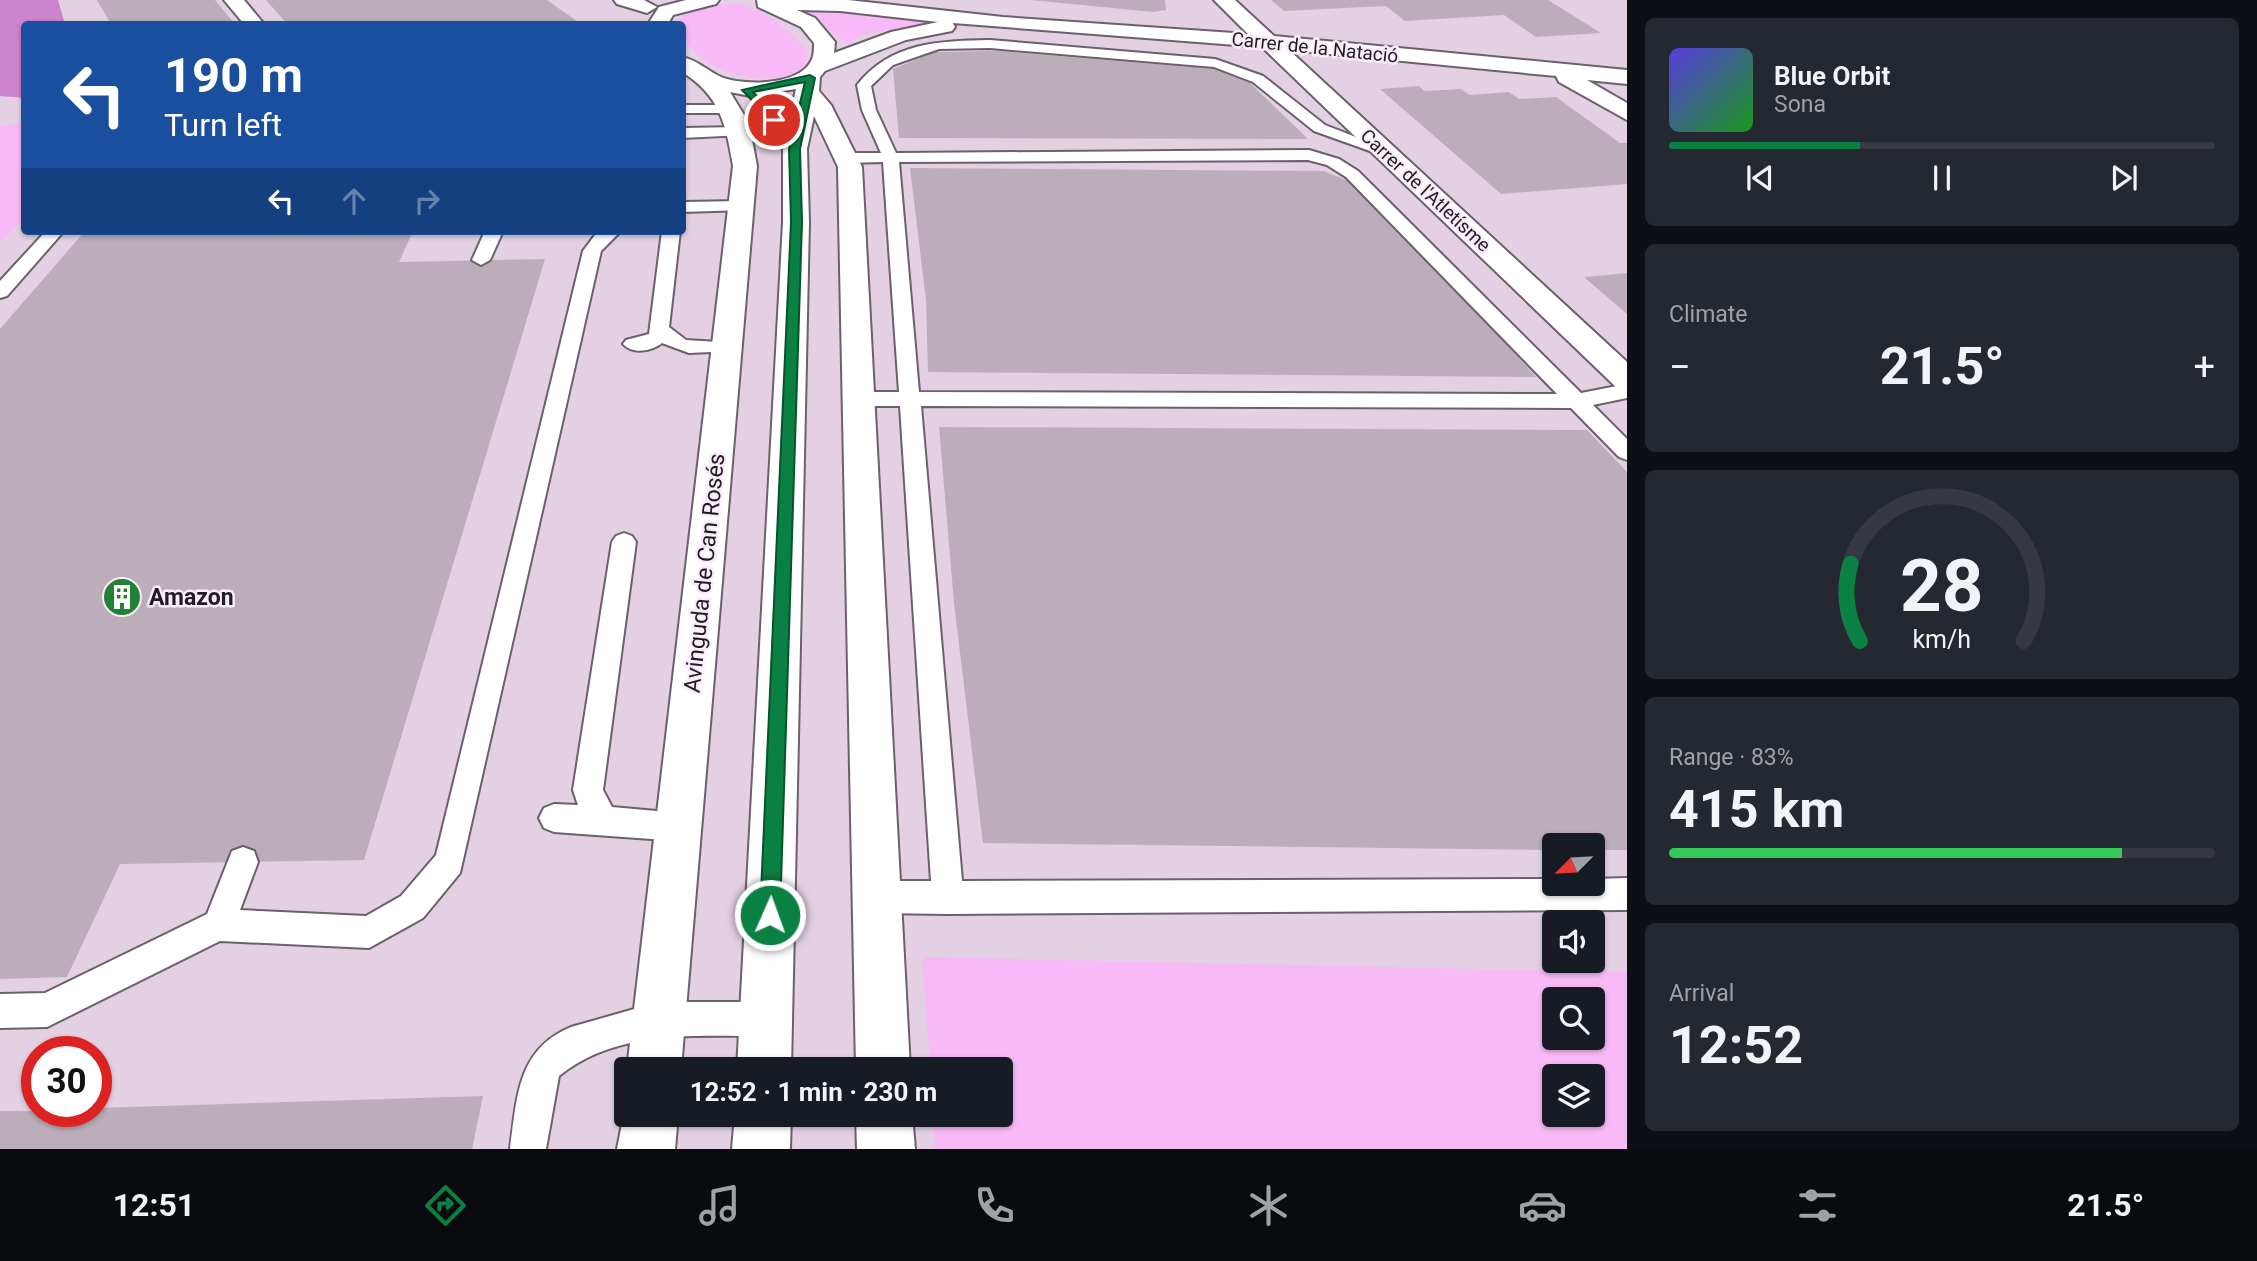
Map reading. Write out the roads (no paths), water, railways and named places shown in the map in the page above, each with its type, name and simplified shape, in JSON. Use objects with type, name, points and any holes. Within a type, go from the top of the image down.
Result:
[{"type":"street","points":[[234,0],[252,21]]},
{"type":"street","points":[[624,0],[652,13],[709,0]]},
{"type":"street","name":"Carrer de l'Atletísme","points":[[1224,0],[1627,380]]},
{"type":"street","points":[[757,1],[792,12],[820,34],[827,51],[814,78],[820,105],[850,167],[883,1057]]},
{"type":"street","name":"Carrer de la Natació","points":[[757,1],[840,5],[1003,23],[1266,41],[1627,77]]},
{"type":"street","name":"Carrer de la Natació","points":[[741,110],[774,88],[814,78],[926,28],[1003,23]]},
{"type":"street","points":[[686,66],[741,110]]},
{"type":"street","points":[[1556,72],[1627,113]]},
{"type":"street","name":"Avinguda de Can Rosés","points":[[741,110],[814,78]]},
{"type":"street","name":"Avinguda de Can Rosés","points":[[655,1057],[745,166],[741,110]]},
{"type":"street","name":"Avinguda de Can Rosés","points":[[741,110],[796,222],[764,1057]]},
{"type":"street","points":[[646,1149],[649,1127]]},
{"type":"street","points":[[761,1149],[762,1127]]},
{"type":"street","points":[[885,1127],[886,1149]]},
{"type":"lane","points":[[948,898],[891,158],[869,110],[864,85],[888,62],[913,51],[968,44],[1215,63],[1241,69],[1266,82],[1314,125],[1384,150]]},
{"type":"lane","points":[[686,109],[741,110]]},
{"type":"lane","points":[[686,131],[741,110]]},
{"type":"lane","points":[[846,158],[1308,155],[1333,162],[1352,174],[1433,253],[1627,452]]},
{"type":"lane","points":[[686,207],[741,206]]},
{"type":"lane","points":[[0,292],[51,235]]},
{"type":"lane","points":[[481,260],[492,235]]},
{"type":"lane","points":[[0,1011],[47,1010],[218,925],[369,932],[412,907],[449,862],[592,251],[604,235]]},
{"type":"lane","points":[[633,344],[653,341],[658,337],[671,235]]},
{"type":"lane","points":[[659,328],[666,339],[675,344],[727,347]]},
{"type":"lane","points":[[859,399],[1577,401],[1627,391]]},
{"type":"lane","points":[[605,820],[593,806],[588,790],[624,542]]},
{"type":"lane","points":[[554,818],[679,827]]},
{"type":"lane","points":[[218,925],[243,862]]},
{"type":"lane","points":[[876,897],[1627,894]]},
{"type":"lane","points":[[528,1149],[535,1098],[544,1066],[571,1044],[659,1019],[766,1019]]},
{"type":"place","name":"Amazon","points":[[122,597]]}]
